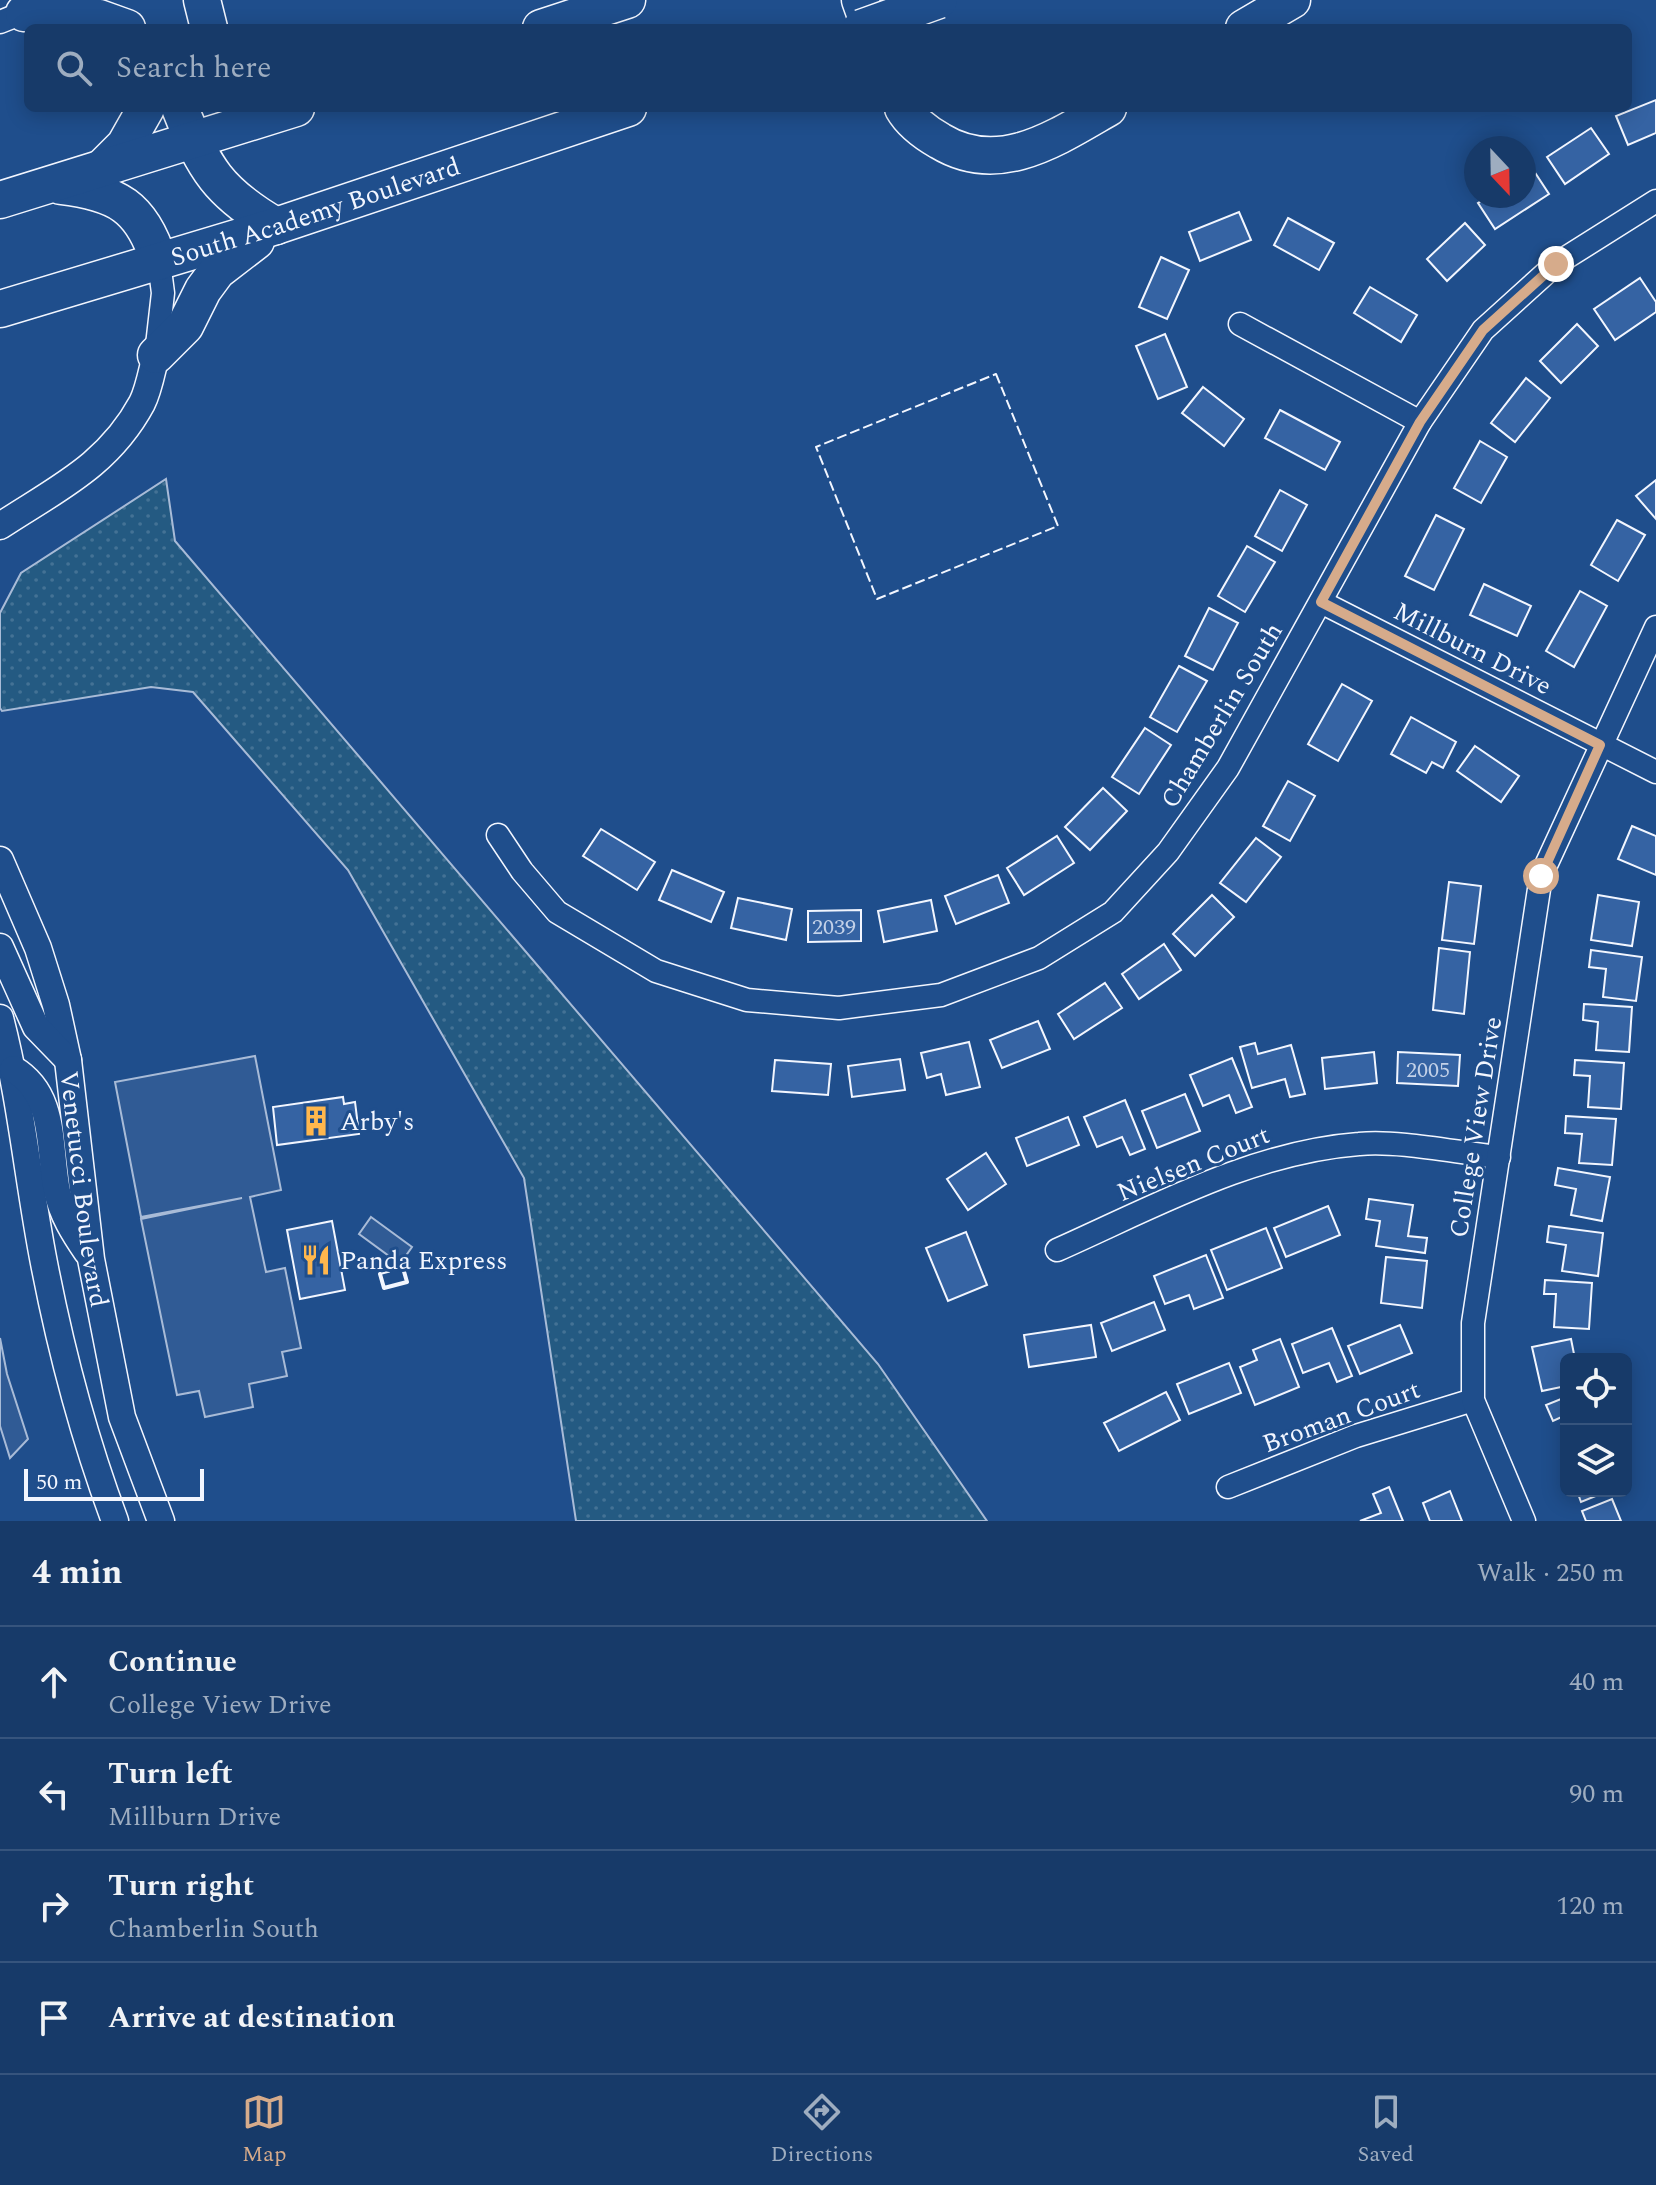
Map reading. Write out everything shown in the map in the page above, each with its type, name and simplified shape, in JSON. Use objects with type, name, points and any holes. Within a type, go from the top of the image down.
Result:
[{"type":"highway","points":[[202,0],[208,24]]},
{"type":"highway","points":[[553,24],[627,0]]},
{"type":"highway","points":[[860,0],[869,24]]},
{"type":"highway","points":[[872,24],[939,0]]},
{"type":"highway","points":[[1251,24],[1292,0]]},
{"type":"highway","points":[[25,12],[99,18],[116,24]]},
{"type":"highway","points":[[98,172],[125,145],[144,112]]},
{"type":"highway","points":[[156,355],[185,326],[203,290],[217,271],[276,226],[228,195],[193,141],[182,112]]},
{"type":"highway","points":[[0,200],[284,112]]},
{"type":"highway","name":"South Academy Boulevard","points":[[0,309],[276,226],[616,112]]},
{"type":"highway","points":[[907,112],[927,134],[948,147],[975,155],[997,156],[1045,145],[1101,112]]},
{"type":"highway","points":[[51,185],[78,188],[118,199],[137,214],[150,232],[159,262]]},
{"type":"street","name":"Chamberlin South","points":[[498,835],[522,871],[557,912],[656,971],[747,1000],[824,1007],[941,995],[1039,958],[1113,912],[1168,852],[1228,768],[1420,422],[1483,330],[1556,264],[1656,201]]},
{"type":"street","points":[[0,526],[81,477],[111,446],[143,401],[156,355],[163,293],[159,262]]},
{"type":"street","points":[[1240,324],[1420,422]]},
{"type":"street","name":"Millburn Drive","points":[[1321,602],[1656,772]]},
{"type":"street","points":[[1600,745],[1656,627]]},
{"type":"street","name":"College View Drive","points":[[1524,1521],[1473,1400],[1473,1323],[1541,876],[1600,745]]},
{"type":"street","name":"Venetucci Boulevard","points":[[0,860],[38,948],[56,1005],[68,1060],[91,1259],[122,1417],[161,1521]]},
{"type":"street","points":[[0,947],[36,1027],[68,1060]]},
{"type":"street","name":"Venetucci Boulevard","points":[[0,1018],[13,1069],[44,1263],[84,1429],[115,1521]]},
{"type":"street","points":[[13,1069],[31,1080],[43,1101],[62,1209],[91,1259]]},
{"type":"street","name":"Nielsen Court","points":[[1057,1250],[1233,1172],[1291,1154],[1362,1143],[1499,1157]]},
{"type":"street","name":"Broman Court","points":[[1228,1487],[1356,1436],[1473,1400]]},
{"type":"shaded area","points":[[166,479],[175,541],[878,1364],[987,1521],[576,1521],[524,1178],[348,870],[193,692],[151,687],[2,711],[0,708],[0,613],[21,573]]},
{"type":"shaded area","points":[[255,1056],[281,1190],[250,1197],[266,1272],[285,1268],[301,1348],[282,1352],[287,1376],[249,1384],[253,1407],[205,1417],[199,1391],[177,1395],[141,1219],[242,1198],[141,1217],[115,1082]]},
{"type":"shaded area","points":[[371,1217],[412,1247],[400,1264],[359,1234]]},
{"type":"shaded area","points":[[0,1338],[7,1374],[28,1439],[10,1458],[0,1426]]},
{"type":"building","points":[[1656,100],[1656,133],[1628,145],[1616,116]]},
{"type":"building","points":[[1591,128],[1609,154],[1565,184],[1547,157]]},
{"type":"building","points":[[1536,174],[1549,194],[1536,202]]},
{"type":"building","points":[[1481,208],[1527,208],[1495,229]]},
{"type":"building","points":[[1239,212],[1251,240],[1200,261],[1189,232]]},
{"type":"building","points":[[1288,218],[1334,243],[1319,270],[1274,245]]},
{"type":"building","points":[[1465,223],[1485,245],[1447,281],[1427,259]]},
{"type":"building","points":[[1161,257],[1189,270],[1167,319],[1139,307]]},
{"type":"building","points":[[1640,278],[1656,302],[1656,312],[1615,340],[1594,309]]},
{"type":"building","points":[[1370,287],[1417,315],[1401,342],[1354,313]]},
{"type":"building","points":[[1577,324],[1598,346],[1561,383],[1540,361]]},
{"type":"building","points":[[1165,334],[1187,387],[1158,399],[1136,346]]},
{"type":"building","points":[[1526,378],[1550,398],[1515,442],[1491,423]]},
{"type":"building","points":[[1203,387],[1244,419],[1224,446],[1182,413]]},
{"type":"building","points":[[1280,410],[1340,442],[1325,470],[1265,438]]},
{"type":"building","points":[[1480,441],[1507,457],[1481,503],[1454,488]]},
{"type":"building","points":[[1656,480],[1656,519],[1636,496]]},
{"type":"building","points":[[1280,490],[1307,505],[1282,551],[1255,536]]},
{"type":"building","points":[[1436,515],[1464,529],[1434,590],[1405,576]]},
{"type":"building","points":[[1617,520],[1645,535],[1618,581],[1591,565]]},
{"type":"building","points":[[1247,546],[1275,562],[1245,612],[1218,596]]},
{"type":"building","points":[[1484,584],[1531,606],[1517,636],[1470,615]]},
{"type":"building","points":[[1580,591],[1607,606],[1574,667],[1546,651]]},
{"type":"building","points":[[1209,608],[1238,623],[1213,670],[1185,656]]},
{"type":"building","points":[[1179,666],[1207,681],[1177,732],[1150,717]]},
{"type":"building","points":[[1342,684],[1372,701],[1338,761],[1308,744]]},
{"type":"building","points":[[1411,717],[1456,742],[1443,768],[1432,762],[1426,773],[1391,754]]},
{"type":"building","points":[[1145,728],[1171,745],[1139,794],[1112,777]]},
{"type":"building","points":[[1475,746],[1519,776],[1501,802],[1457,771]]},
{"type":"building","points":[[1288,781],[1315,796],[1290,841],[1263,826]]},
{"type":"building","points":[[1103,788],[1127,811],[1090,850],[1065,827]]},
{"type":"building","points":[[1632,826],[1656,836],[1656,875],[1618,859]]},
{"type":"building","points":[[601,829],[655,862],[637,890],[583,856]]},
{"type":"building","points":[[1057,836],[1074,863],[1024,895],[1007,868]]},
{"type":"building","points":[[1256,838],[1281,857],[1246,902],[1220,883]]},
{"type":"building","points":[[672,870],[724,892],[711,922],[659,900]]},
{"type":"building","points":[[998,875],[1009,903],[956,924],[945,896]]},
{"type":"building","points":[[1449,882],[1481,886],[1474,944],[1442,940]]},
{"type":"building","points":[[1212,895],[1234,917],[1195,956],[1173,934]]},
{"type":"building","points":[[1598,895],[1639,902],[1632,946],[1591,940]]},
{"type":"building","points":[[738,898],[792,909],[786,940],[731,928]]},
{"type":"building","points":[[931,900],[937,931],[884,942],[878,911]]},
{"type":"building","points":[[861,910],[861,941],[808,942],[808,911]]},
{"type":"building","points":[[1164,944],[1181,970],[1139,999],[1122,974]]},
{"type":"building","points":[[1439,948],[1470,952],[1464,1014],[1433,1010]]},
{"type":"building","points":[[1591,950],[1642,957],[1636,1001],[1603,997],[1606,969],[1589,967]]},
{"type":"building","points":[[1105,983],[1122,1008],[1074,1039],[1058,1014]]},
{"type":"building","points":[[1584,1004],[1632,1007],[1629,1052],[1596,1050],[1598,1022],[1583,1020]]},
{"type":"building","points":[[1038,1021],[1050,1049],[1002,1068],[990,1040]]},
{"type":"building","points":[[969,1042],[980,1087],[946,1095],[941,1074],[927,1078],[921,1053]]},
{"type":"building","points":[[1255,1043],[1258,1054],[1291,1045],[1305,1094],[1290,1097],[1285,1079],[1252,1088],[1240,1047]]},
{"type":"building","points":[[1374,1052],[1377,1083],[1325,1089],[1322,1058]]},
{"type":"building","points":[[1398,1052],[1460,1055],[1458,1086],[1397,1083]]},
{"type":"building","points":[[1232,1058],[1252,1107],[1236,1113],[1229,1095],[1203,1106],[1190,1075]]},
{"type":"building","points":[[900,1059],[905,1090],[852,1097],[848,1066]]},
{"type":"building","points":[[775,1060],[831,1064],[828,1095],[772,1091]]},
{"type":"building","points":[[1575,1060],[1624,1063],[1621,1109],[1588,1107],[1590,1076],[1574,1075]]},
{"type":"building","points":[[1185,1094],[1200,1131],[1157,1148],[1142,1111]]},
{"type":"building","name":"Arby's","points":[[343,1097],[344,1104],[355,1102],[359,1134],[277,1145],[273,1107]]},
{"type":"building","points":[[1125,1100],[1145,1149],[1130,1155],[1122,1137],[1097,1147],[1084,1117]]},
{"type":"building","points":[[1566,1116],[1616,1119],[1612,1165],[1579,1163],[1582,1134],[1565,1133]]},
{"type":"building","points":[[1068,1117],[1079,1145],[1027,1166],[1016,1138]]},
{"type":"building","points":[[986,1153],[1006,1184],[968,1210],[947,1179]]},
{"type":"building","points":[[1558,1168],[1610,1177],[1602,1221],[1571,1215],[1576,1189],[1555,1185]]},
{"type":"building","points":[[1369,1199],[1413,1205],[1408,1236],[1427,1238],[1425,1253],[1376,1246],[1380,1221],[1366,1219]]},
{"type":"building","points":[[1328,1206],[1340,1235],[1286,1257],[1274,1228]]},
{"type":"building","name":"Panda Express","points":[[332,1221],[345,1290],[300,1299],[287,1230]]},
{"type":"building","points":[[1549,1226],[1603,1233],[1598,1276],[1562,1271],[1566,1245],[1547,1242]]},
{"type":"building","points":[[1266,1228],[1282,1268],[1227,1290],[1211,1250]]},
{"type":"building","points":[[966,1232],[987,1285],[948,1301],[926,1248]]},
{"type":"building","points":[[1206,1255],[1223,1298],[1194,1309],[1189,1295],[1165,1304],[1154,1276]]},
{"type":"building","points":[[1386,1257],[1427,1261],[1422,1308],[1381,1303]]},
{"type":"building","points":[[1545,1280],[1592,1283],[1589,1329],[1554,1327],[1556,1294],[1544,1294]]},
{"type":"building","points":[[1154,1302],[1165,1330],[1112,1351],[1101,1323]]},
{"type":"building","points":[[1091,1325],[1096,1357],[1029,1367],[1024,1335]]},
{"type":"building","points":[[1400,1325],[1412,1353],[1360,1374],[1348,1346]]},
{"type":"building","points":[[1332,1328],[1352,1376],[1337,1382],[1329,1363],[1303,1373],[1292,1344]]},
{"type":"building","points":[[1280,1339],[1299,1387],[1255,1405],[1240,1367],[1257,1360],[1253,1350]]},
{"type":"building","points":[[1571,1339],[1574,1353],[1560,1353],[1560,1387],[1542,1391],[1532,1347]]},
{"type":"building","points":[[1229,1363],[1241,1393],[1189,1414],[1177,1384]]},
{"type":"building","points":[[1166,1392],[1180,1420],[1119,1451],[1104,1423]]},
{"type":"building","points":[[1560,1399],[1560,1418],[1553,1421],[1546,1405]]},
{"type":"building","points":[[1389,1487],[1403,1521],[1360,1521],[1381,1513],[1373,1494]]},
{"type":"building","points":[[1450,1491],[1462,1521],[1430,1521],[1423,1503]]},
{"type":"building","points":[[1612,1499],[1621,1521],[1586,1521],[1582,1511]]},
{"type":"fence","points":[[996,374],[1058,526],[877,599],[816,447],[996,374]]},
{"type":"fence","points":[[380,1274],[403,1268]]},
{"type":"wall","points":[[380,1274],[384,1288],[407,1282],[403,1268]]},
{"type":"place","name":"Arby's","points":[[316,1121]]},
{"type":"place","name":"Panda Express","points":[[316,1260]]},
{"type":"route","points":[[1541,876],[1600,745],[1321,602],[1420,422],[1483,330],[1556,264]]}]
